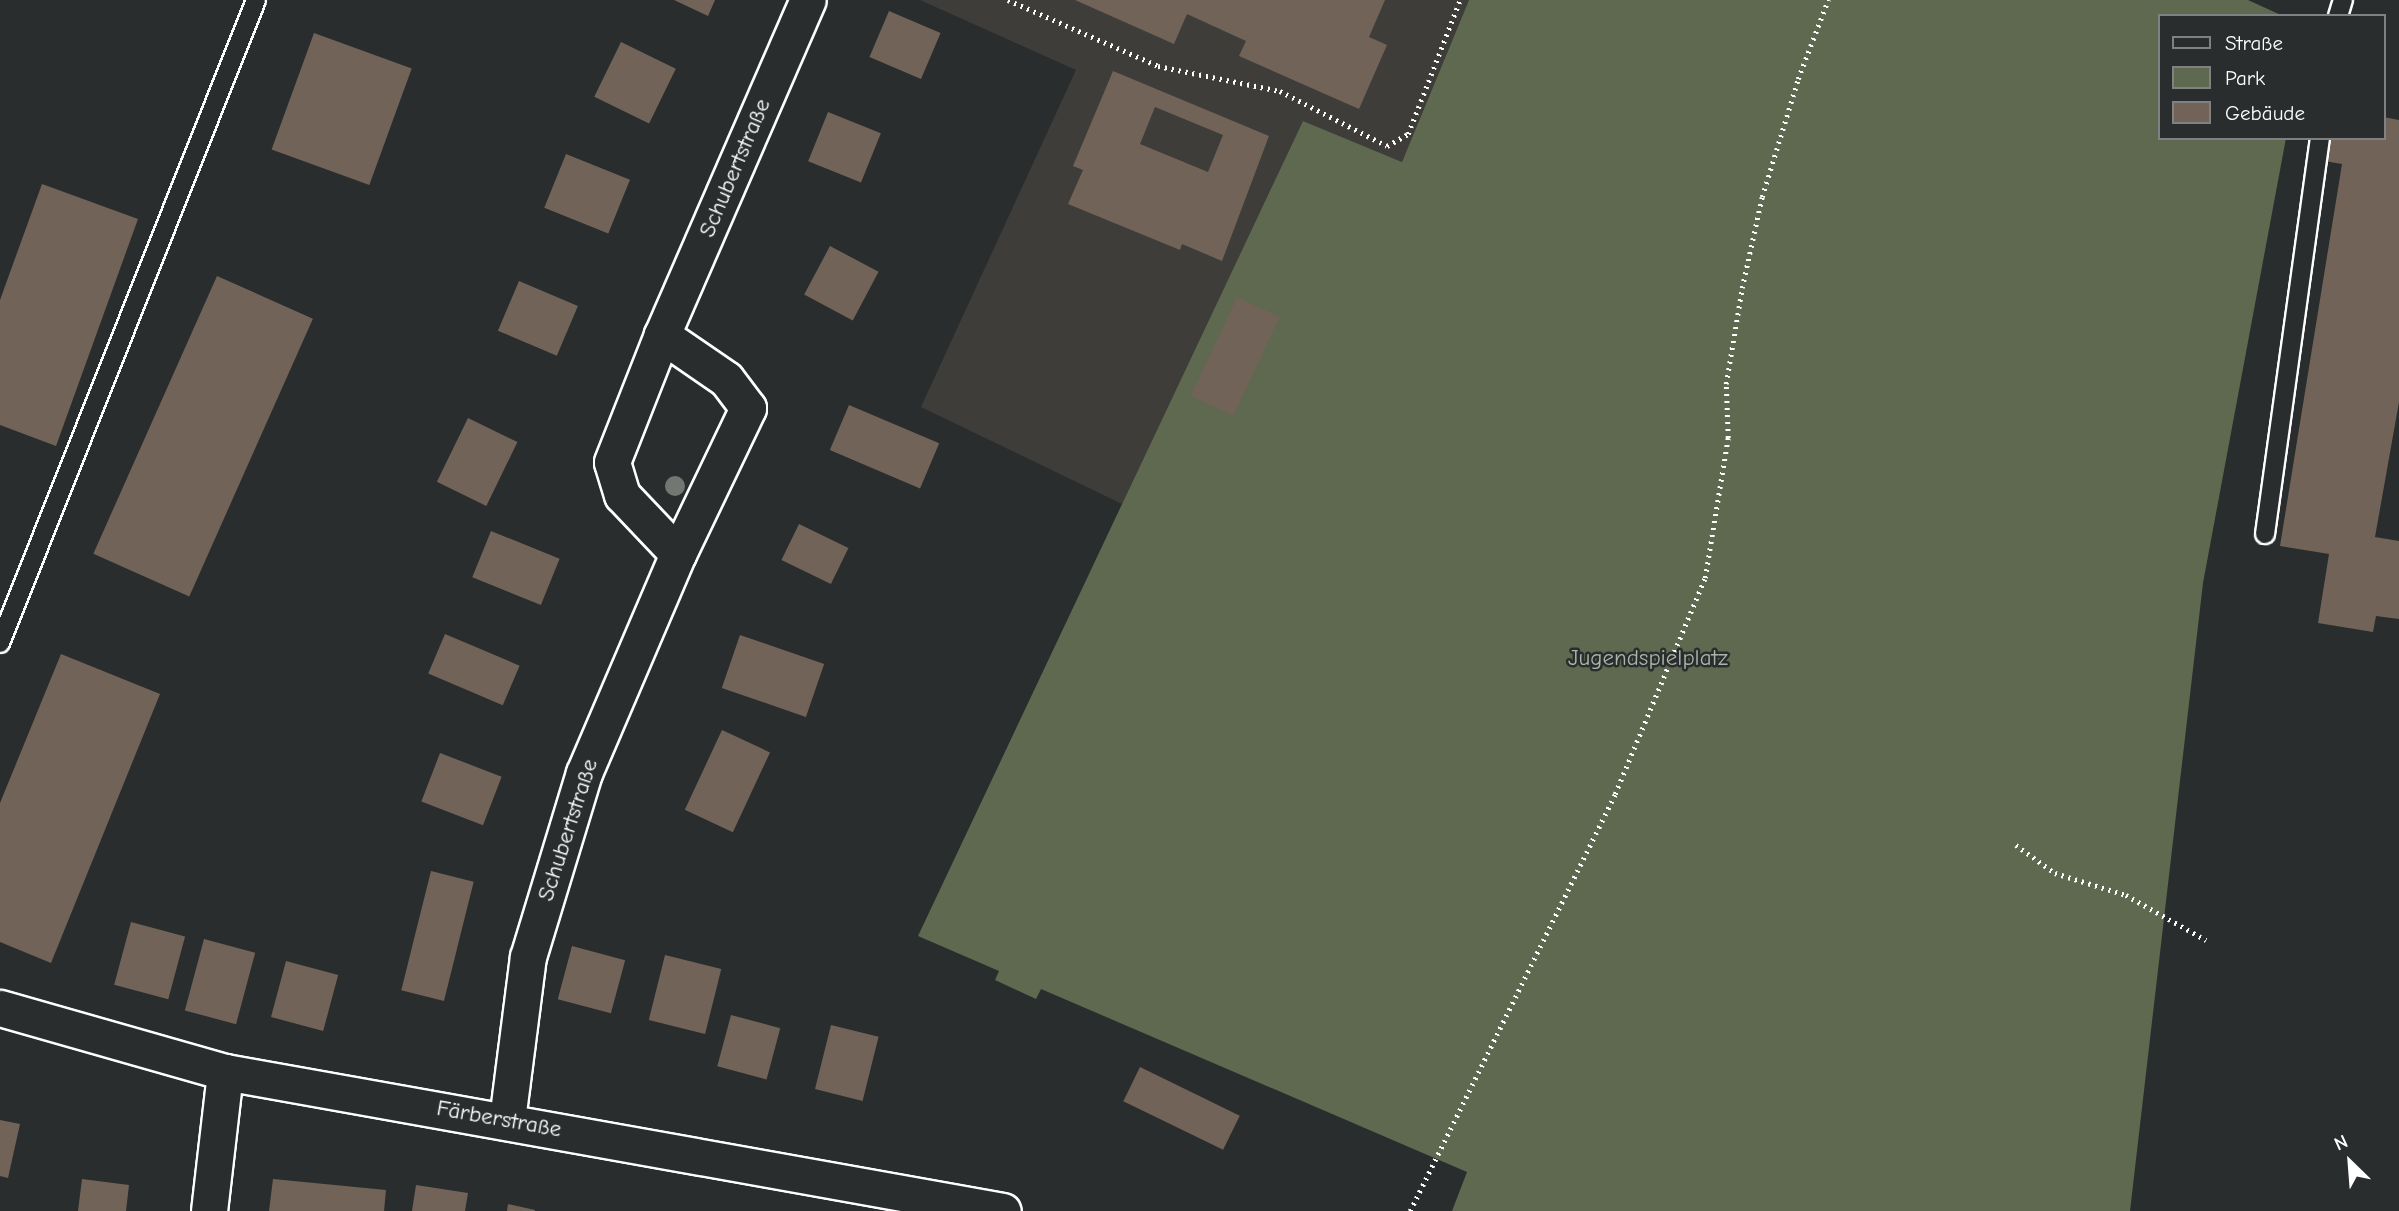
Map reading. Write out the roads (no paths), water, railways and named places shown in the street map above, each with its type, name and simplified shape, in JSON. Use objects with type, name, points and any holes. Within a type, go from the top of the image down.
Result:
[{"type":"street","name":"Schubertstraße","points":[[678,554],[622,495],[612,462],[662,335],[808,0]]},
{"type":"street","name":"Schubertstraße","points":[[508,1120],[532,944],[584,773],[678,554],[748,408],[726,379],[662,335]]},
{"type":"street","name":"Färberstraße","points":[[0,1008],[225,1072],[508,1120],[1003,1211]]},
{"type":"street","points":[[209,1211],[225,1072]]},
{"type":"lane","points":[[0,643],[256,0]]},
{"type":"lane","points":[[2264,534],[2320,140]]},
{"type":"park label","name":"Jugendspielplatz","points":[[1648,658]]}]
